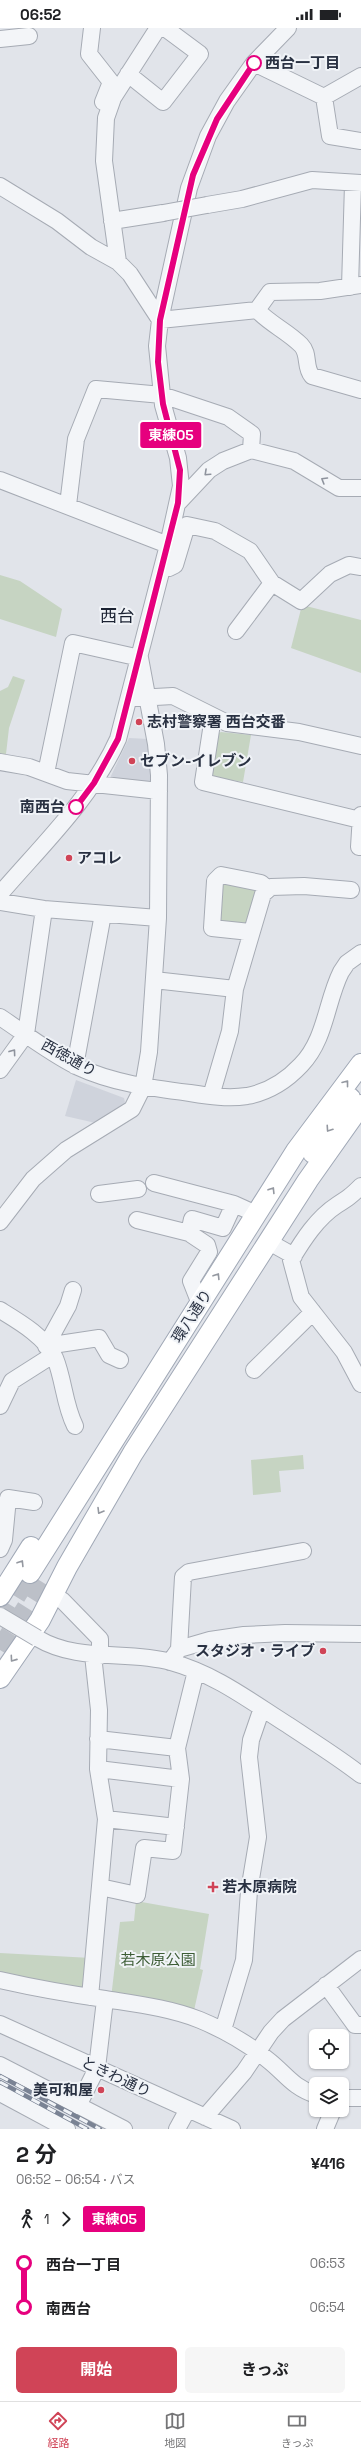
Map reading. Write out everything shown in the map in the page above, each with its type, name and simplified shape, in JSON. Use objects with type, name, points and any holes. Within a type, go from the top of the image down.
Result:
[{"type":"main road","name":"環八通り","points":[[361,1064],[323,1112],[256,1214],[208,1316],[158,1368],[37,1577],[129,1450],[208,1316],[261,1231],[347,1102],[361,1086]]},
{"type":"main road","points":[[0,1678],[40,1620],[129,1450],[166,1392],[208,1316],[269,1242],[361,1105]]},
{"type":"main road","points":[[0,1596],[104,1435],[158,1368]]},
{"type":"street","points":[[92,28],[89,54],[111,82],[98,115],[106,118]]},
{"type":"street","points":[[118,262],[104,161],[106,118],[113,98],[158,28]]},
{"type":"street","points":[[128,74],[163,102],[200,54],[165,28]]},
{"type":"street","points":[[0,894],[80,802],[94,783],[118,739],[130,698],[178,503],[180,470],[162,395],[157,346],[160,320],[193,175],[217,119],[254,63],[288,28]]},
{"type":"street","points":[[0,39],[29,36]]},
{"type":"street","points":[[254,63],[324,96]]},
{"type":"street","points":[[324,96],[361,76]]},
{"type":"street","points":[[324,96],[330,136],[361,141]]},
{"type":"street","points":[[112,221],[242,199],[312,180],[357,183],[355,286],[320,291],[270,292],[257,310],[160,320]]},
{"type":"street","points":[[0,186],[57,221],[91,247],[118,262],[130,274],[160,320]]},
{"type":"street","points":[[257,310],[268,321],[301,344],[306,351],[308,371],[312,376],[361,390]]},
{"type":"street","points":[[68,505],[76,439],[96,389],[162,395],[228,417],[252,434],[251,450]]},
{"type":"street","points":[[178,503],[209,470],[223,461],[251,450],[294,461],[339,488],[361,488]]},
{"type":"street","points":[[0,480],[68,505],[168,545]]},
{"type":"street","points":[[163,566],[169,568],[175,565],[187,524],[215,531],[250,551],[272,583],[301,601],[330,574],[349,564],[361,567]]},
{"type":"street","points":[[236,631],[272,583]]},
{"type":"street","points":[[46,773],[73,643],[140,658]]},
{"type":"street","points":[[0,1222],[33,1179],[66,1150],[132,1109],[143,1087],[149,1052],[158,918],[159,791],[156,744],[140,658]]},
{"type":"street","points":[[130,698],[147,696],[173,696],[213,717],[232,724],[299,732],[361,746]]},
{"type":"street","points":[[213,717],[203,782],[360,818],[361,847]]},
{"type":"street","points":[[0,762],[29,767],[67,781],[159,791]]},
{"type":"street","points":[[250,932],[212,928],[215,881],[221,875],[261,883],[268,890]]},
{"type":"street","points":[[211,1096],[230,1031],[235,989],[250,932],[263,894],[270,887],[304,886],[351,890]]},
{"type":"street","points":[[0,902],[44,909],[158,918]]},
{"type":"street","points":[[0,1070],[26,1034],[44,909]]},
{"type":"street","points":[[75,1066],[103,914]]},
{"type":"street","name":"西徳通り","points":[[0,1017],[75,1066],[108,1079],[143,1087],[232,1098],[263,1092],[288,1078],[302,1065],[314,1048],[341,972],[347,963],[361,953]]},
{"type":"street","points":[[154,980],[235,989]]},
{"type":"street","points":[[154,1184],[234,1204],[256,1214]]},
{"type":"street","points":[[361,1186],[346,1201],[337,1205],[319,1220],[292,1260],[298,1289],[313,1312],[344,1352],[361,1384]]},
{"type":"street","points":[[99,1194],[138,1189]]},
{"type":"street","points":[[188,1233],[192,1219],[223,1228],[234,1204]]},
{"type":"street","points":[[137,1220],[188,1233],[207,1246],[209,1252],[191,1281],[208,1316]]},
{"type":"street","points":[[269,1242],[294,1256]]},
{"type":"street","points":[[0,1406],[12,1381],[45,1360],[68,1306],[73,1290]]},
{"type":"street","points":[[0,1310],[41,1339],[50,1351],[67,1410],[75,1426]]},
{"type":"street","points":[[254,1370],[313,1312]]},
{"type":"street","points":[[50,1351],[99,1338],[109,1354],[120,1360]]},
{"type":"street","points":[[0,1549],[4,1540],[8,1498],[34,1502]]},
{"type":"street","points":[[170,1662],[179,1649],[184,1576],[189,1572],[303,1551]]},
{"type":"street","points":[[62,1600],[82,1618],[100,1639],[97,1656],[99,1710],[98,1769],[106,1819],[100,1887],[97,2068],[78,2106]]},
{"type":"street","points":[[0,1616],[37,1638],[67,1651],[97,1656],[170,1662],[224,1683],[361,1775]]},
{"type":"street","points":[[179,1649],[210,1640],[244,1635],[361,1634]]},
{"type":"street","points":[[100,1887],[137,1895],[144,1848],[173,1851],[181,1779],[177,1748],[196,1671]]},
{"type":"street","points":[[223,2030],[244,1960],[249,1891],[258,1836],[249,1757],[250,1740],[262,1708]]},
{"type":"street","points":[[98,1739],[177,1748]]},
{"type":"street","points":[[98,1769],[181,1779]]},
{"type":"street","points":[[106,1819],[176,1827]]},
{"type":"street","points":[[205,2117],[244,2072],[257,2052],[283,2019],[361,1958]]},
{"type":"street","points":[[0,1980],[165,2009],[198,2019],[223,2030],[257,2052],[288,2081],[309,2093]]},
{"type":"street","points":[[326,1985],[355,2025],[361,2025]]},
{"type":"street","name":"ときわ通り","points":[[0,2024],[232,2129]]},
{"type":"street","points":[[0,2065],[124,2129]]},
{"type":"street","points":[[0,2093],[65,2128]]},
{"type":"street","points":[[349,2098],[361,2098]]},
{"type":"street","points":[[176,2129],[188,2109]]},
{"type":"street","points":[[325,2129],[331,2117]]},
{"type":"shaded area","points":[[129,738],[149,739],[153,784],[110,778]]},
{"type":"shaded area","points":[[76,1080],[124,1098],[126,1107],[100,1124],[65,1116]]},
{"type":"green space","points":[[0,575],[20,581],[62,609],[56,637],[0,619]]},
{"type":"green space","points":[[302,605],[361,620],[361,673],[291,648]]},
{"type":"green space","points":[[13,676],[25,680],[9,728],[6,754],[0,754],[0,691],[8,687]]},
{"type":"green space","points":[[221,732],[251,735],[243,782],[214,777],[212,772],[217,734]]},
{"type":"green space","points":[[219,882],[258,890],[248,925],[219,926]]},
{"type":"green space","points":[[303,1455],[304,1469],[279,1471],[281,1492],[253,1495],[251,1460]]},
{"type":"green space","name":"若木原公園","points":[[136,1901],[209,1914],[200,1969],[203,1970],[193,2015],[111,1998],[120,1922],[134,1921]]},
{"type":"green space","points":[[0,1953],[91,1958],[88,1994],[0,1976]]},
{"type":"tunnel","points":[[0,1622],[30,1573]]},
{"type":"tunnel","points":[[0,1650],[44,1580]]},
{"type":"railway","points":[[0,2076],[100,2129]]},
{"type":"railway","points":[[0,2082],[87,2129]]},
{"type":"bus line","name":"東練05","points":[[76,807],[94,783],[110,757],[118,739],[130,698],[178,503],[181,486],[180,470],[163,404],[157,346],[160,320],[189,188],[208,136],[227,101],[254,63]]},
{"type":"place","name":"西台一丁目","points":[[254,63]]},
{"type":"place","name":"志村警察署 西台交番","points":[[139,722]]},
{"type":"place","name":"セブン-イレブン","points":[[132,761]]},
{"type":"place","name":"南西台","points":[[76,807]]},
{"type":"place","name":"アコレ","points":[[69,858]]},
{"type":"place","name":"スタジオ・ライブ","points":[[323,1651]]},
{"type":"place","name":"若木原病院","points":[[213,1887]]},
{"type":"place","name":"美可和屋","points":[[101,2090]]},
{"type":"district","name":"西台","points":[[117,616]]}]
